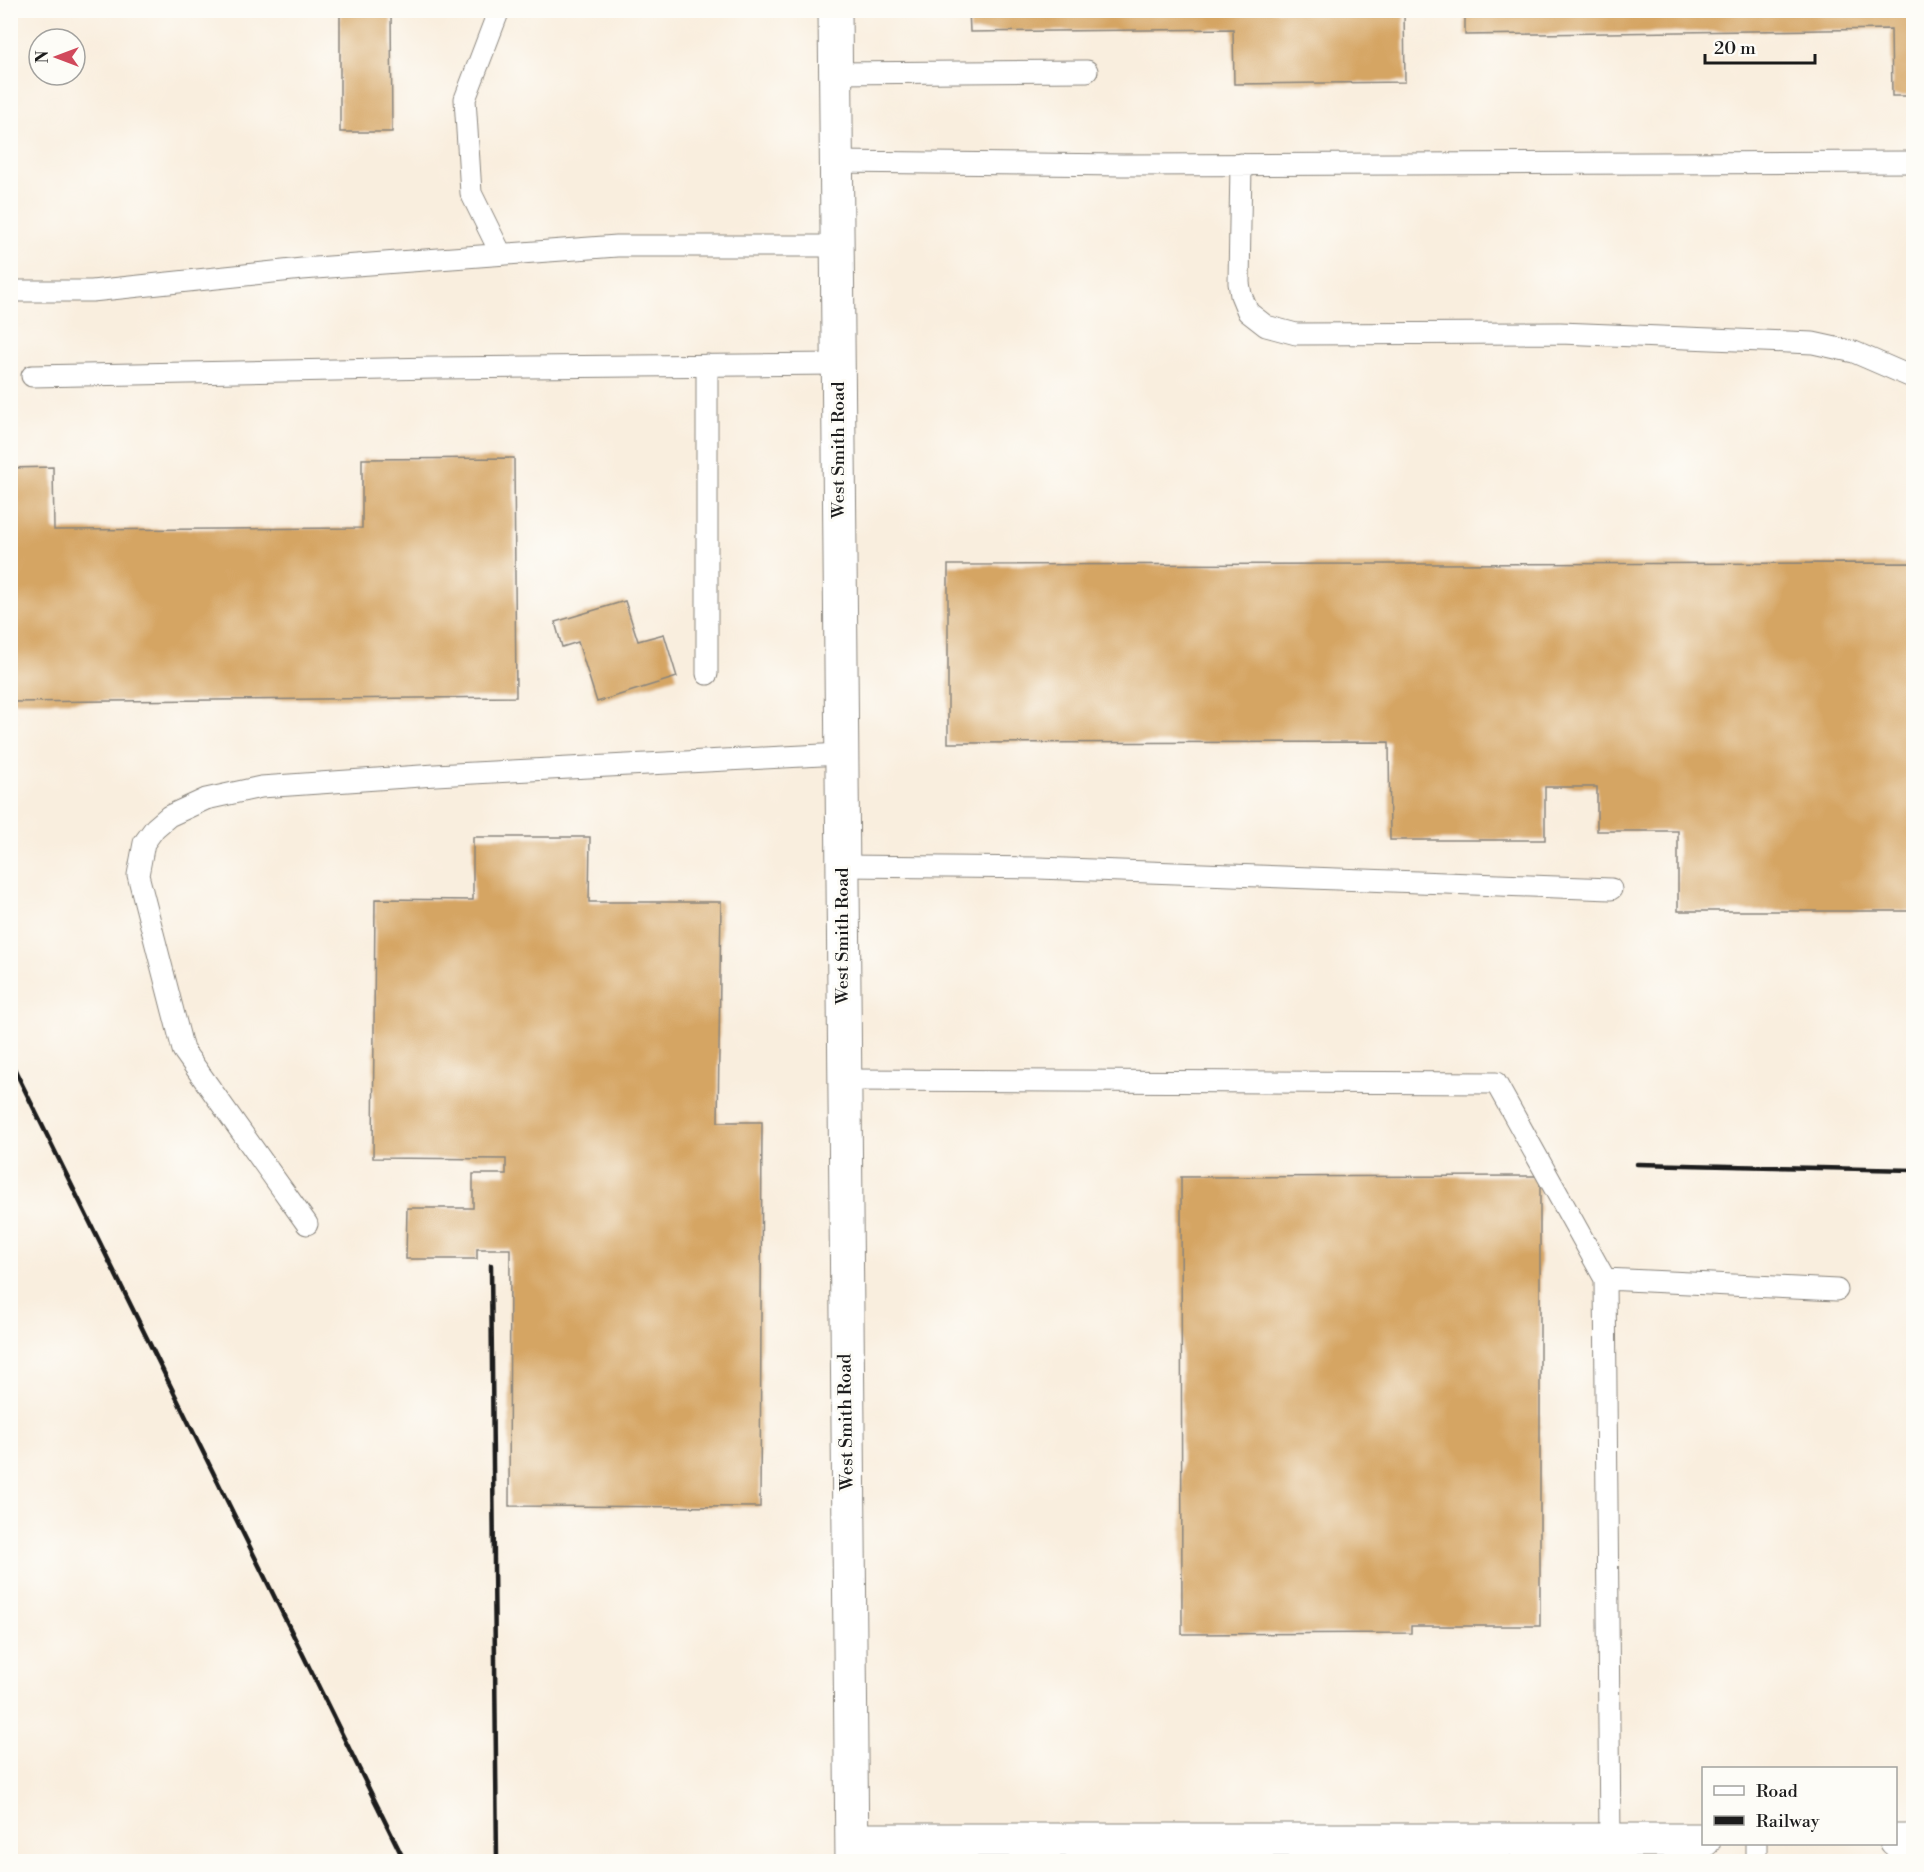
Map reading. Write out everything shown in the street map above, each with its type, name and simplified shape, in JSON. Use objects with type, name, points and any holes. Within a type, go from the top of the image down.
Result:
[{"type":"street","name":"West Smith Road","points":[[835,10],[852,1851]]},
{"type":"street","points":[[852,1851],[1702,1840]]},
{"type":"street","points":[[1897,1840],[1914,1840]]},
{"type":"lane","points":[[499,10],[465,99],[471,193],[501,255]]},
{"type":"lane","points":[[835,73],[1087,71]]},
{"type":"lane","points":[[836,162],[1241,164],[1914,162]]},
{"type":"lane","points":[[1241,164],[1239,284],[1248,312],[1266,326],[1296,334],[1560,333],[1814,343],[1854,352],[1914,378]]},
{"type":"lane","points":[[10,291],[92,291],[302,269],[617,246],[837,246]]},
{"type":"lane","points":[[32,376],[435,368],[838,364]]},
{"type":"lane","points":[[707,365],[707,674]]},
{"type":"lane","points":[[307,1224],[183,1050],[138,874],[144,843],[155,828],[169,816],[206,799],[261,787],[435,775],[841,754]]},
{"type":"lane","points":[[842,866],[1038,868],[1611,889]]},
{"type":"lane","points":[[844,1080],[1496,1083],[1605,1279],[1610,1840]]},
{"type":"lane","points":[[1605,1279],[1837,1290]]},
{"type":"lane","points":[[1756,1845],[1756,1862]]},
{"type":"building","points":[[340,10],[391,10],[392,132],[340,132]]},
{"type":"building","points":[[969,10],[1404,10],[1405,82],[1234,84],[1233,29],[970,32]]},
{"type":"building","points":[[1465,10],[1914,10],[1914,96],[1892,96],[1891,29],[1465,35]]},
{"type":"building","points":[[514,458],[516,697],[10,702],[10,468],[53,467],[54,530],[362,528],[362,459]]},
{"type":"building","points":[[1914,563],[1914,911],[1678,911],[1678,831],[1597,831],[1597,787],[1545,787],[1545,840],[1390,840],[1389,742],[948,743],[948,565]]},
{"type":"building","points":[[625,601],[638,641],[664,634],[677,677],[597,702],[578,642],[562,647],[555,622]]},
{"type":"building","points":[[473,837],[590,837],[589,902],[721,902],[718,1122],[762,1122],[760,1507],[509,1506],[510,1249],[477,1249],[477,1259],[406,1259],[407,1208],[473,1208],[473,1174],[506,1174],[506,1159],[373,1158],[375,899],[473,900]]},
{"type":"building","points":[[1540,1176],[1540,1626],[1411,1626],[1411,1633],[1182,1634],[1181,1177]]},
{"type":"railway","points":[[10,1060],[405,1862]]},
{"type":"railway","points":[[1637,1164],[1914,1170]]},
{"type":"railway","points":[[491,1265],[497,1862]]}]
